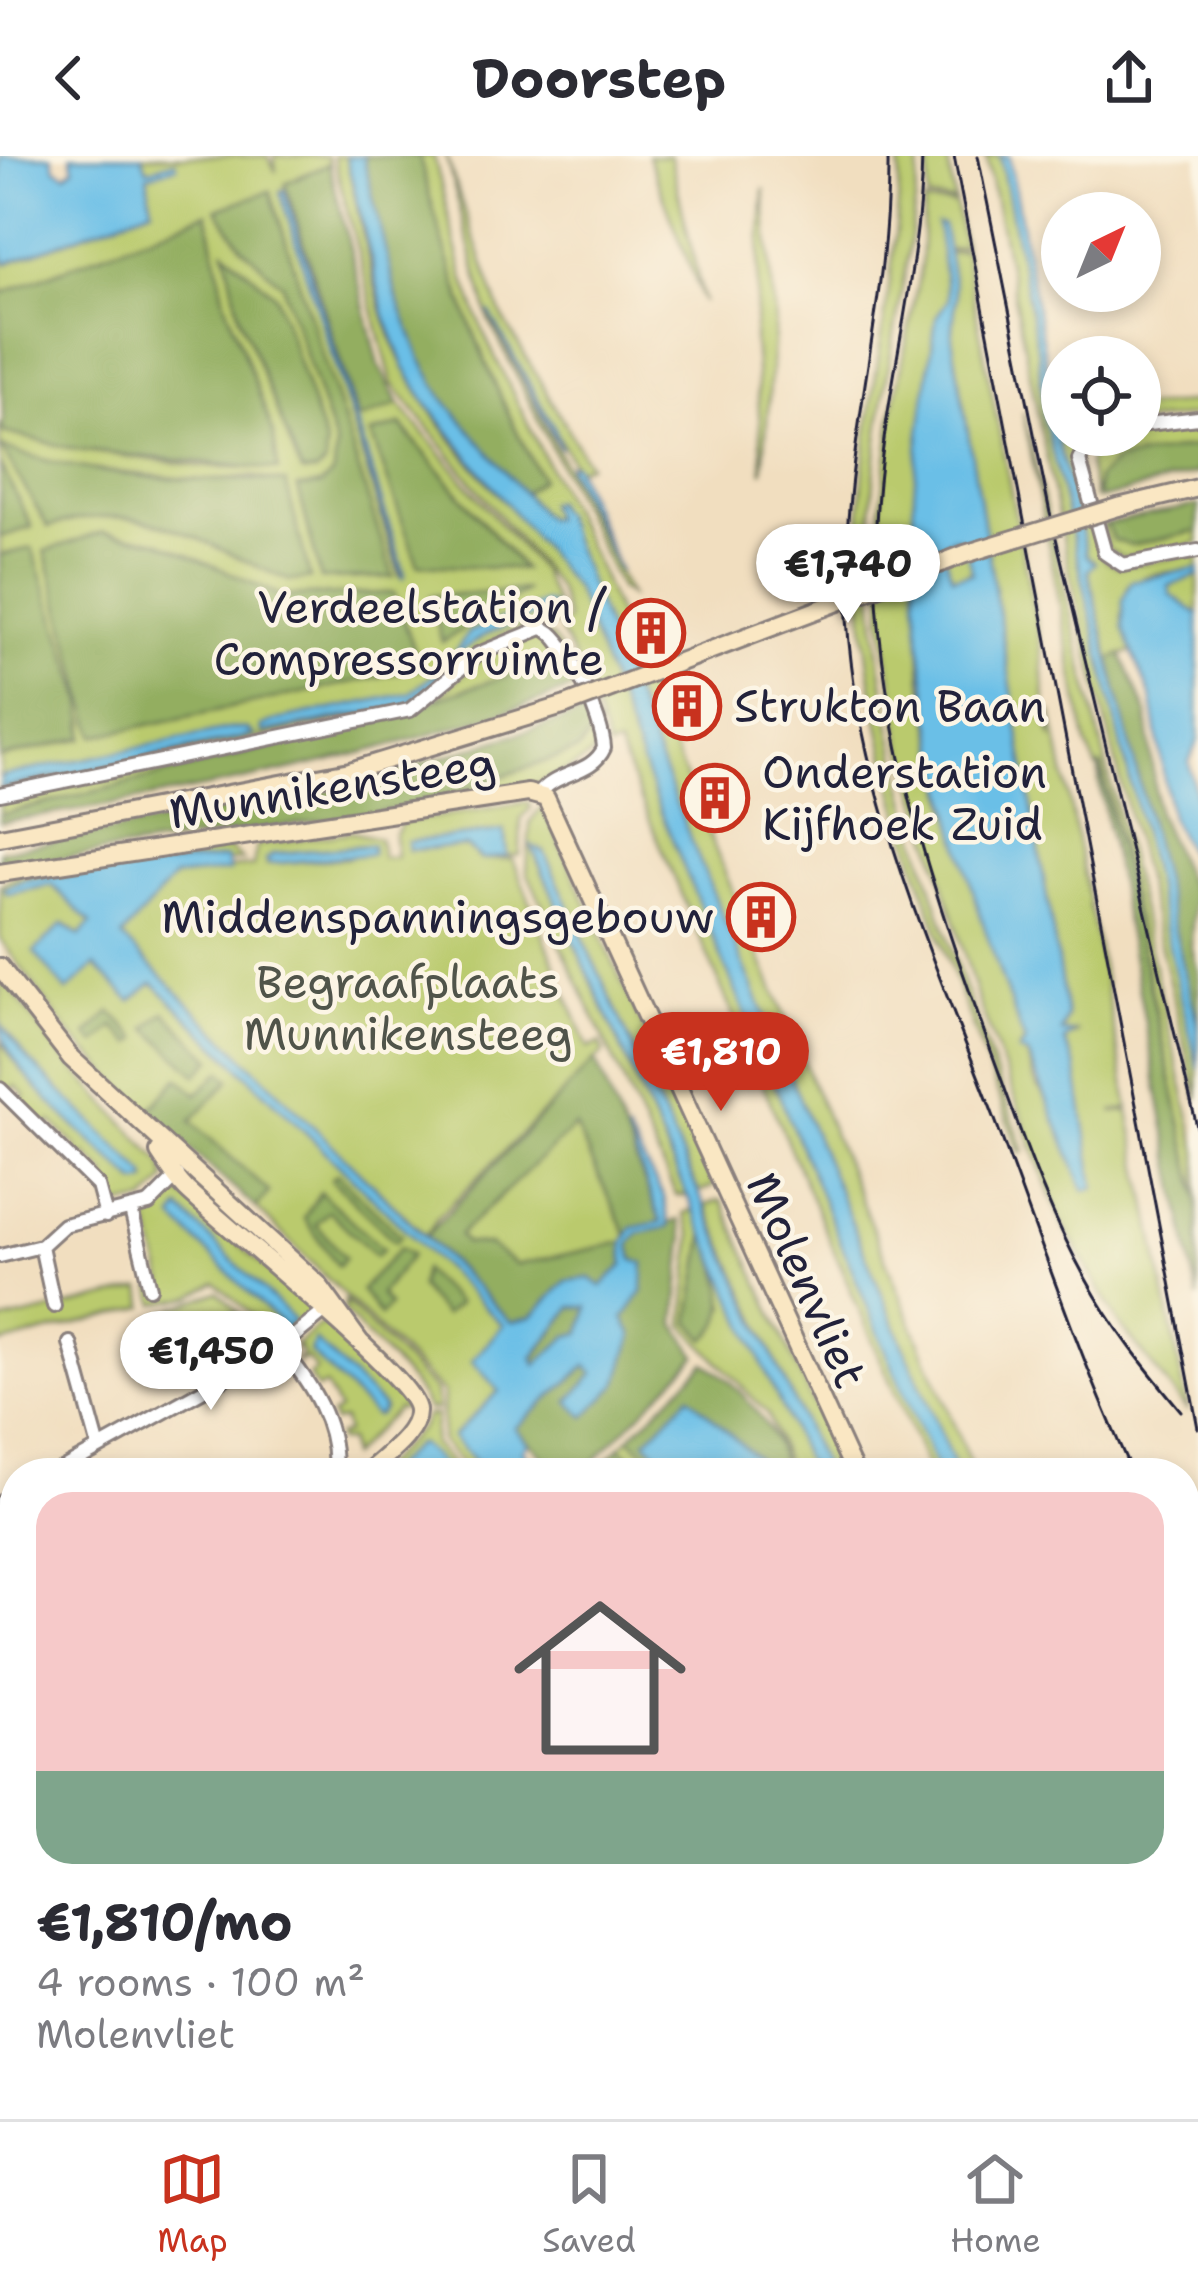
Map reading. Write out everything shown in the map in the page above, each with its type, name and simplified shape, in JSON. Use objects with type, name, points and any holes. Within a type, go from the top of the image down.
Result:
[{"type":"street","points":[[1161,422],[1198,418]]},
{"type":"street","points":[[1081,456],[1105,553],[1123,565],[1198,551]]},
{"type":"street","name":"Munnikensteeg","points":[[0,837],[350,771],[566,705],[965,554],[1198,488]]},
{"type":"street","name":"Munnikensteeg","points":[[0,794],[410,710],[493,644],[542,628],[561,640],[601,728],[604,748],[592,764],[549,783],[539,794],[0,873]]},
{"type":"street","name":"Molenvliet","points":[[539,794],[551,803],[848,1458]]},
{"type":"street","points":[[0,967],[59,1046],[181,1172],[330,1308],[411,1393],[418,1411],[413,1426],[382,1458]]},
{"type":"street","points":[[0,1089],[98,1186],[106,1216]]},
{"type":"street","points":[[0,1256],[41,1246],[64,1225],[149,1204],[181,1172]]},
{"type":"street","points":[[131,1210],[150,1288]]},
{"type":"street","points":[[41,1246],[54,1306]]},
{"type":"street","points":[[81,1458],[281,1347],[330,1308]]},
{"type":"street","points":[[70,1342],[99,1448]]},
{"type":"street","points":[[281,1347],[321,1406],[331,1458]]},
{"type":"green space","points":[[142,156],[268,156],[276,172],[274,156],[327,156],[329,164],[285,183],[358,418],[399,404],[541,571],[560,614],[554,626],[515,630],[457,667],[449,665],[442,683],[409,707],[0,792],[253,735],[247,729],[229,729],[0,777],[0,758],[84,738],[85,719],[32,549],[0,555],[0,537],[32,527],[0,464],[0,423],[4,432],[77,450],[199,466],[278,469],[273,432],[225,302],[207,213],[0,294],[0,244],[6,264],[152,208],[147,176],[177,165],[147,170]],"holes":[[[281,190],[284,190],[403,577],[399,576]],[[270,192],[393,577],[321,578],[298,488],[321,485],[334,472],[336,447],[282,284],[242,247],[217,209]],[[226,251],[276,296],[326,446],[325,464],[316,472],[302,472],[240,317]],[[401,425],[522,568],[418,564],[371,434]],[[2,448],[55,466],[207,481],[251,476],[285,483],[310,577],[290,581],[201,540],[146,521],[84,518],[48,526]],[[103,532],[158,541],[282,596],[394,593],[421,668],[95,735],[46,551]],[[523,590],[442,641],[431,596]],[[545,602],[555,607],[486,634],[451,658],[469,632]],[[439,671],[438,681],[406,705],[263,733],[261,727],[410,693]]]},
{"type":"green space","points":[[333,156],[346,156],[377,293],[406,370],[460,450],[567,574],[582,603],[658,805],[933,1458],[923,1458],[618,746],[608,749],[588,684],[560,631],[567,619],[557,587],[392,383]]},
{"type":"green space","points":[[363,156],[419,156],[469,322],[541,479],[524,493],[455,413],[421,359],[390,274]]},
{"type":"green space","points":[[419,156],[434,156],[463,275],[485,336],[599,569],[968,1458],[951,1458],[690,838],[563,517],[553,501],[548,504],[552,518],[545,518],[524,493],[541,478],[502,399],[443,241]]},
{"type":"green space","points":[[446,156],[501,314],[588,464],[576,469],[489,313],[629,595],[620,589],[489,320]]},
{"type":"green space","points":[[648,156],[670,156],[704,303]]},
{"type":"green space","points":[[900,156],[919,156],[919,166],[874,474],[874,601],[883,682],[918,841],[1024,1151],[1020,1153],[912,851],[890,775],[863,618],[862,489],[893,252]]},
{"type":"green space","points":[[929,156],[947,156],[955,201],[928,199]]},
{"type":"green space","points":[[986,156],[1000,156],[1039,357],[1041,430]]},
{"type":"green space","points":[[329,164],[379,365],[399,404],[363,418],[358,418],[285,183]]},
{"type":"green space","points":[[764,188],[775,320],[763,473],[754,337]]},
{"type":"green space","points":[[270,191],[393,577],[321,579],[298,487],[321,485],[334,472],[336,447],[282,284],[242,247],[217,209]]},
{"type":"green space","points":[[924,203],[955,204],[964,246],[948,250],[943,226],[938,225],[948,300],[913,523],[922,682],[948,804],[1025,1042],[1019,1049],[1027,1055],[1035,1082],[1050,1104],[1076,1067],[1063,1040],[1079,1032],[1062,1033],[1067,1016],[952,338],[956,297],[948,253],[964,250],[1040,641],[1048,721],[1052,737],[1052,711],[1129,1108],[1112,1112],[1129,1111],[1188,1411],[1118,1322],[1060,1219],[978,1000],[902,744],[882,619],[881,506],[892,416],[921,265]]},
{"type":"green space","points":[[207,213],[225,302],[273,432],[278,470],[77,450],[3,432],[0,294]]},
{"type":"green space","points":[[225,251],[276,296],[326,446],[325,464],[316,472],[302,472],[297,461],[240,317]]},
{"type":"green space","points":[[1198,401],[1198,415],[1161,420],[1161,405]]},
{"type":"green space","points":[[1023,412],[1198,1152],[1198,1199],[1102,766],[1097,768],[1087,746]]},
{"type":"green space","points":[[1198,421],[1198,446],[1161,453],[1161,428]]},
{"type":"green space","points":[[400,425],[523,569],[418,565],[371,434]]},
{"type":"green space","points":[[1198,446],[1198,473],[1099,499],[1097,478],[1116,461]]},
{"type":"green space","points":[[1,447],[75,467],[126,474],[286,483],[310,578],[291,581],[202,540],[146,521],[84,519],[48,527]]},
{"type":"green space","points":[[1046,456],[1053,456],[1198,1069],[1198,1100],[1069,569]]},
{"type":"green space","points":[[1061,456],[1079,456],[1093,534],[1105,560],[1119,567],[1198,554],[1198,568],[1149,575],[1128,585],[1122,617],[1132,651],[1110,660],[1088,571],[1094,561],[1087,556]]},
{"type":"green space","points":[[1091,456],[1143,456],[1116,461],[1097,478],[1095,500]]},
{"type":"green space","points":[[0,464],[32,527],[0,537]]},
{"type":"green space","points":[[1198,505],[1198,531],[1132,545],[1113,540],[1106,524]]},
{"type":"green space","points":[[1106,524],[1113,540],[1132,545],[1198,531],[1198,543],[1123,557],[1108,548],[1101,526]]},
{"type":"green space","points":[[103,532],[158,541],[282,596],[394,593],[421,668],[95,736],[45,551]]},
{"type":"green space","points":[[958,540],[971,545],[976,558],[971,571],[958,576],[945,571],[940,558],[945,545]]},
{"type":"green space","points":[[32,548],[83,701],[84,737],[0,758],[0,555]]},
{"type":"green space","points":[[1198,575],[1198,614],[1171,595],[1169,586]]},
{"type":"green space","points":[[527,590],[442,642],[430,596]]},
{"type":"green space","points":[[542,633],[552,637],[567,658],[434,700],[488,652]]},
{"type":"green space","points":[[1121,654],[1147,714],[1157,813],[1194,896],[1191,944],[1198,974],[1198,1027],[1110,660]]},
{"type":"green space","points":[[567,658],[580,686],[438,732],[220,784],[0,822],[0,815],[410,713],[434,700]]},
{"type":"green space","points":[[591,711],[597,728],[578,750],[414,807],[0,867],[0,851],[340,789]]},
{"type":"green space","points":[[597,728],[593,754],[552,777],[484,797],[414,807],[578,750]]},
{"type":"green space","points":[[338,731],[0,815],[0,801]]},
{"type":"green space","points":[[1099,764],[1198,1199],[1198,1299],[1099,782]]},
{"type":"green space","name":"Begraafplaats Munnikensteeg","points":[[528,802],[531,808],[521,818],[520,855],[507,856],[504,831],[408,842],[408,850],[466,846],[480,859],[513,859],[588,1048],[600,1043],[604,1052],[437,1218],[426,1236],[114,935],[170,872],[253,866],[257,845],[352,832],[379,838],[382,857],[396,857],[394,835],[403,822]],"holes":[[[371,845],[347,858],[267,864],[273,854]]]},
{"type":"green space","points":[[543,806],[714,1186],[699,1192],[544,852],[531,846],[687,1196],[676,1195],[527,872],[530,821]]},
{"type":"green space","points":[[228,848],[242,860],[26,880],[12,884],[7,894],[52,885],[92,923],[81,936],[66,925],[66,990],[95,966],[152,982],[503,1325],[499,1391],[453,1437],[472,1458],[456,1458],[441,1442],[443,1393],[256,1208],[259,1205],[189,1122],[229,1080],[197,1094],[178,1078],[148,1112],[70,1035],[0,939],[0,885],[14,877]]},
{"type":"green space","points":[[0,975],[61,1055],[162,1163],[166,1180],[145,1202],[113,1206],[101,1182],[107,1175],[86,1154],[80,1159],[74,1153],[78,1148],[51,1122],[46,1125],[20,1102],[25,1096],[15,1086],[9,1091],[0,1083],[0,1041],[22,1071],[137,1183],[147,1180],[26,1057],[0,1023]]},
{"type":"green space","points":[[111,1012],[138,1039],[132,1044],[114,1027],[96,1044],[87,1035]]},
{"type":"green space","points":[[165,1012],[212,1059],[197,1075],[147,1028]]},
{"type":"green space","points":[[595,1060],[661,1222],[632,1228],[627,1235],[575,1126],[459,1235],[465,1243],[489,1245],[516,1265],[624,1242],[624,1265],[601,1287],[590,1278],[566,1281],[532,1317],[511,1322],[426,1236]]},
{"type":"green space","points":[[221,1071],[230,1080],[191,1121],[269,1192],[256,1208],[148,1112],[179,1078],[197,1094]]},
{"type":"green space","points":[[576,1125],[627,1235],[624,1242],[516,1265],[489,1245],[465,1243],[458,1235]]},
{"type":"green space","points":[[337,1174],[401,1236],[395,1242],[331,1179]]},
{"type":"green space","points":[[320,1192],[383,1249],[376,1256],[329,1211],[316,1224],[345,1258],[338,1266],[304,1218]]},
{"type":"green space","points":[[171,1193],[179,1193],[312,1308],[310,1316],[280,1340],[216,1283],[191,1297],[156,1304],[152,1287],[164,1283],[147,1215]]},
{"type":"green space","points":[[720,1200],[724,1205],[837,1458],[819,1458],[706,1205]]},
{"type":"green space","points":[[694,1209],[705,1233],[690,1322],[726,1307],[712,1249],[804,1458],[784,1458],[767,1413],[684,1325],[692,1236],[684,1213]]},
{"type":"green space","points":[[679,1220],[684,1239],[676,1324],[697,1356],[597,1458],[544,1458],[515,1428],[586,1366],[595,1372],[585,1417],[627,1310],[643,1291],[630,1244],[638,1233]]},
{"type":"green space","points":[[705,1233],[720,1274],[724,1303],[716,1329],[706,1339],[690,1322]]},
{"type":"green space","points":[[400,1248],[412,1255],[380,1294],[389,1305],[380,1316],[361,1290]]},
{"type":"green space","points":[[423,1270],[458,1304],[444,1316],[419,1287]]},
{"type":"green space","points":[[142,1289],[145,1307],[0,1344],[0,1322]]},
{"type":"green space","points":[[218,1292],[271,1344],[246,1352],[234,1312],[166,1329],[162,1313]]},
{"type":"green space","points":[[345,1301],[435,1391],[438,1409],[427,1409],[413,1385],[344,1310]]},
{"type":"green space","points":[[588,1306],[581,1333],[568,1336],[541,1365],[532,1361],[572,1307]]},
{"type":"green space","points":[[332,1323],[402,1392],[407,1408],[397,1409],[350,1456],[348,1441],[338,1441],[337,1436],[346,1433],[343,1420],[334,1422],[331,1416],[339,1410],[325,1385],[317,1389],[309,1376],[316,1370],[308,1359],[297,1361],[303,1355],[296,1346],[319,1325]],"holes":[[[315,1341],[384,1409],[375,1416],[310,1352]]]},
{"type":"green space","points":[[705,1363],[756,1411],[781,1458],[757,1458],[690,1397],[646,1441],[664,1458],[651,1458],[629,1438]]},
{"type":"green space","points":[[427,1415],[436,1415],[433,1444],[446,1458],[432,1458],[416,1444],[402,1458],[390,1458]]},
{"type":"green space","points":[[629,1438],[651,1458],[631,1458],[620,1447]]},
{"type":"green space","points":[[620,1447],[631,1458],[609,1458]]},
{"type":"water","points":[[0,156],[52,156],[55,168],[66,174],[74,168],[71,156],[142,156],[147,170],[175,161],[177,166],[147,176],[152,208],[5,264],[0,244]]},
{"type":"water","points":[[346,156],[363,156],[396,295],[421,359],[443,398],[545,518],[552,518],[548,503],[553,501],[563,517],[690,838],[951,1458],[932,1458],[917,1425],[658,805],[576,590],[427,404],[405,368],[385,316]]},
{"type":"water","points":[[1000,156],[1009,156],[1042,336],[1041,381]]},
{"type":"water","points":[[284,190],[405,575],[403,578],[280,193]]},
{"type":"water","points":[[937,224],[943,225],[956,297],[952,338],[1067,1016],[1062,1032],[1074,1033],[1064,1041],[1076,1067],[1095,1188],[1085,1191],[1028,1055],[1019,1052],[1025,1042],[962,853],[922,659],[913,526],[915,474],[936,317],[948,300]],"holes":[[[953,537],[964,540],[972,573],[952,577],[941,545]]]},
{"type":"water","points":[[489,311],[556,431],[561,449]]},
{"type":"water","points":[[1053,456],[1061,456],[1087,556],[1095,563],[1088,571],[1198,1027],[1198,1069]]},
{"type":"water","points":[[574,464],[620,572],[568,468]]},
{"type":"water","points":[[1198,568],[1198,575],[1169,586],[1171,595],[1198,614],[1198,739],[1189,762],[1198,807],[1198,871],[1170,817],[1152,700],[1123,628],[1123,599],[1131,581]]},
{"type":"water","points":[[545,602],[555,607],[486,634],[451,658],[469,632]]},
{"type":"water","points":[[439,672],[438,681],[406,705],[262,733],[261,727],[278,720],[410,693]]},
{"type":"water","points":[[247,729],[254,735],[0,788],[2,776]]},
{"type":"water","points":[[504,831],[507,856],[482,860],[466,846],[408,850],[407,842]]},
{"type":"water","points":[[372,845],[372,854],[269,864],[266,860],[273,854]]},
{"type":"water","points":[[531,845],[544,852],[819,1458],[804,1458]]},
{"type":"water","points":[[226,858],[230,871],[174,877],[122,937],[511,1322],[532,1317],[566,1281],[590,1278],[601,1286],[624,1265],[624,1242],[632,1228],[661,1222],[627,1132],[664,1197],[669,1227],[638,1233],[630,1244],[634,1260],[644,1263],[643,1291],[624,1318],[633,1336],[618,1383],[585,1417],[569,1402],[594,1373],[586,1366],[515,1428],[528,1443],[523,1450],[529,1458],[472,1458],[452,1437],[499,1391],[472,1361],[503,1325],[153,983],[131,1001],[95,966],[67,991],[34,952],[63,924],[80,936],[91,923],[52,885],[7,894],[4,888],[26,880]],"holes":[[[572,1307],[588,1307],[581,1333],[568,1336],[536,1365],[533,1357]]]},
{"type":"water","points":[[0,1023],[26,1057],[146,1175],[146,1182],[137,1183],[34,1085],[4,1042]]},
{"type":"water","points":[[180,1209],[294,1321],[285,1328],[174,1219]]},
{"type":"water","points":[[315,1340],[383,1407],[380,1414],[375,1416],[310,1352]]},
{"type":"water","points":[[689,1396],[757,1458],[710,1458],[704,1453],[698,1458],[664,1458],[646,1441]]},
{"type":"water","points":[[420,1444],[434,1458],[402,1458]]},
{"type":"railway","points":[[888,156],[882,267],[847,541],[851,665],[863,732],[898,863],[921,927],[1126,1458]]},
{"type":"railway","points":[[922,156],[915,249],[885,432],[876,525],[883,665],[895,734],[951,938],[1049,1203],[1107,1314],[1181,1411]]},
{"type":"railway","points":[[954,156],[1198,1428]]},
{"type":"railway","points":[[978,156],[1050,513],[1198,1131]]},
{"type":"place","name":"Verdeelstation / Compressorruimte","points":[[651,633]]},
{"type":"place","name":"Strukton Baan","points":[[687,706]]},
{"type":"place","name":"Onderstation Kijfhoek Zuid","points":[[715,798]]},
{"type":"place","name":"Middenspanningsgebouw","points":[[761,917]]}]
